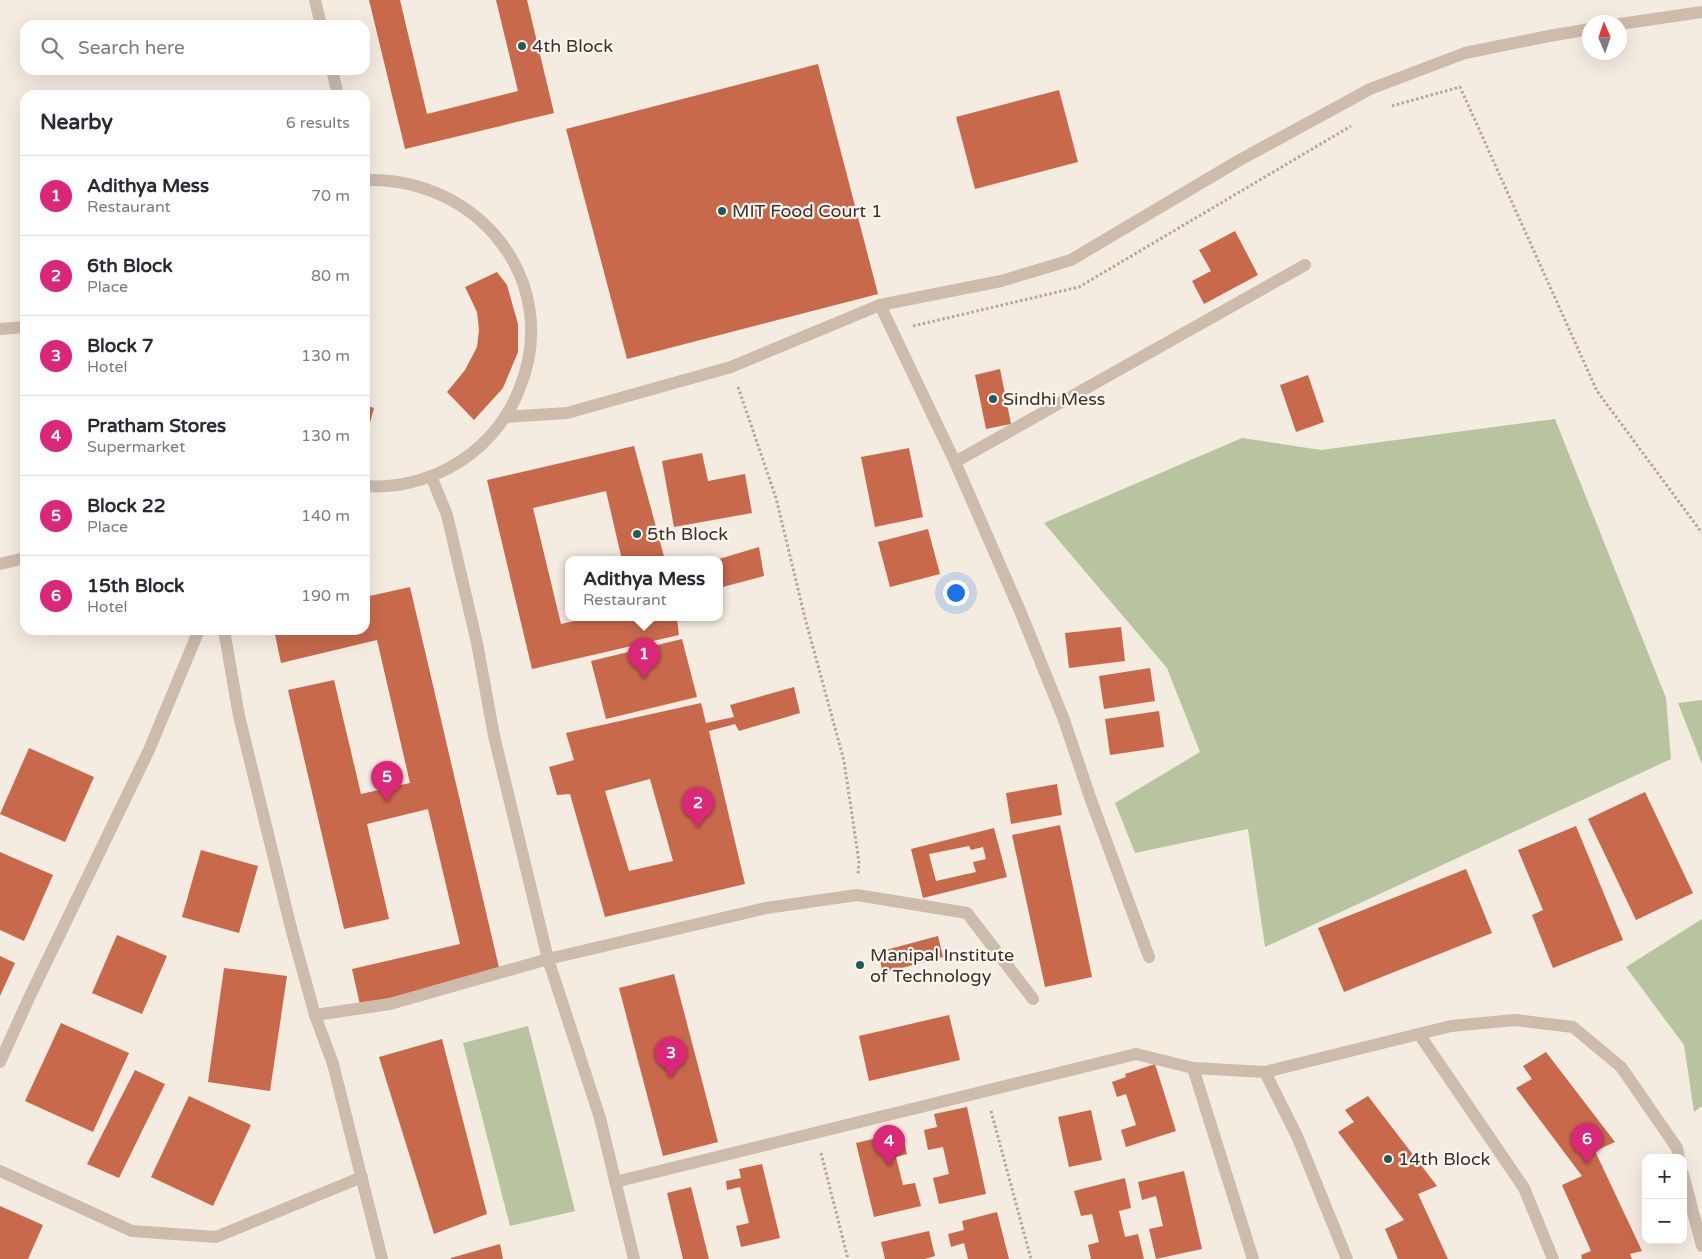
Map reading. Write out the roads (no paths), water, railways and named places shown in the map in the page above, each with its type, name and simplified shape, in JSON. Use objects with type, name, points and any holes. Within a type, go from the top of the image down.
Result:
[{"type":"street","points":[[315,0],[320,20]]},
{"type":"street","points":[[1627,23],[1702,12]]},
{"type":"street","points":[[505,417],[567,412],[731,367],[880,305],[1001,281],[1071,260],[1238,161],[1370,89],[1465,53],[1582,30]]},
{"type":"street","points":[[333,75],[337,90]]},
{"type":"street","points":[[370,180],[408,183],[426,188],[450,198],[465,207],[485,224],[497,237],[512,259],[522,283],[527,300],[531,343],[524,377],[516,398],[505,417],[489,438],[470,455],[455,465],[431,476],[397,485],[370,486]]},
{"type":"street","points":[[955,462],[1305,265]]},
{"type":"street","points":[[880,305],[955,462],[1020,613],[1064,720],[1091,800],[1149,957]]},
{"type":"street","points":[[0,329],[20,327]]},
{"type":"street","points":[[431,476],[448,514],[477,643],[494,736],[548,959],[600,1118],[634,1259]]},
{"type":"street","points":[[0,564],[20,559]]},
{"type":"street","points":[[0,1062],[149,750],[196,635]]},
{"type":"street","points":[[225,635],[239,716],[292,932],[315,1015],[334,1064],[382,1259]]},
{"type":"street","points":[[315,1015],[390,1004],[548,959],[766,908],[857,895],[967,913],[1033,999]]},
{"type":"street","points":[[615,1182],[1136,1054],[1193,1068],[1266,1072],[1451,1026],[1515,1020],[1573,1027],[1621,1067],[1677,1148],[1678,1154]]},
{"type":"street","points":[[1419,1034],[1524,1188],[1552,1259]]},
{"type":"street","points":[[1193,1068],[1253,1259]]},
{"type":"street","points":[[1266,1072],[1297,1136],[1347,1259]]},
{"type":"street","points":[[0,1171],[132,1231],[216,1237],[362,1177]]},
{"type":"street","points":[[1687,1189],[1702,1246]]},
{"type":"place","name":"4th Block","points":[[522,46]]},
{"type":"place","name":"MIT Food Court 1","points":[[722,211]]},
{"type":"place","name":"Sindhi Mess","points":[[993,399]]},
{"type":"place","name":"5th Block","points":[[637,534]]},
{"type":"place","name":"Adithya Mess","points":[[644,679]]},
{"type":"place","name":"Block 22","points":[[387,802]]},
{"type":"place","name":"6th Block","points":[[698,828]]},
{"type":"place","name":"Manipal Institute of Technology","points":[[860,965]]},
{"type":"place","name":"Block 7","points":[[671,1078]]},
{"type":"place","name":"14th Block","points":[[1388,1159]]},
{"type":"place","name":"15th Block","points":[[1587,1164]]},
{"type":"place","name":"Pratham Stores","points":[[889,1166]]}]
